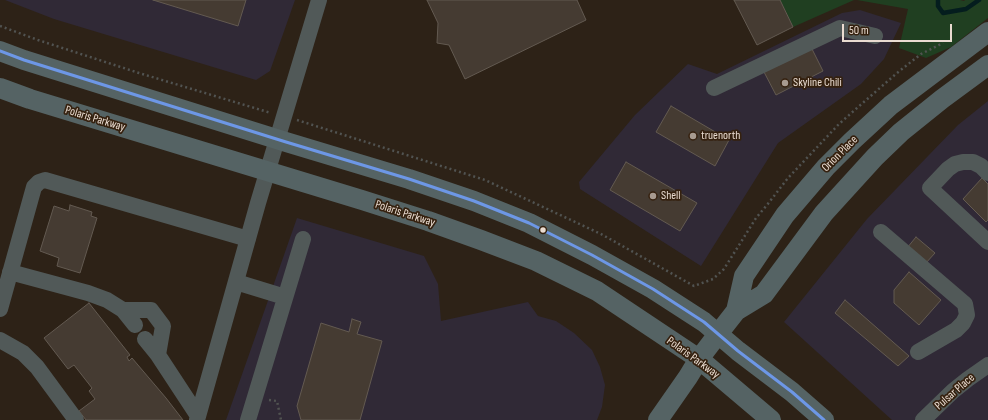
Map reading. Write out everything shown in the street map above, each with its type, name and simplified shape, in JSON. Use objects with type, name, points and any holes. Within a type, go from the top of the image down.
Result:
[{"type":"main road","name":"Orion Place","points":[[736,311],[744,276],[785,215],[826,167],[891,105],[988,32]]},
{"type":"main road","points":[[0,51],[24,60],[277,140],[409,179],[474,201],[529,223],[592,255],[653,289],[704,322],[738,351],[792,392],[824,420]]},
{"type":"main road","name":"Orion Place","points":[[658,420],[699,359],[736,311],[764,294],[824,213],[875,157],[901,132],[936,103],[988,65]]},
{"type":"main road","name":"Polaris Parkway","points":[[0,88],[30,99],[428,221],[536,261],[597,291],[699,359],[771,420]]},
{"type":"street","points":[[198,418],[248,239],[319,0]]},
{"type":"street","points":[[714,88],[840,28],[875,36]]},
{"type":"street","points":[[988,173],[981,166],[973,162],[955,164],[948,169],[930,188],[988,242]]},
{"type":"street","points":[[0,309],[34,187],[39,182],[45,180],[248,239]]},
{"type":"street","points":[[881,232],[965,304],[967,315],[963,324],[956,330],[918,352]]},
{"type":"street","points":[[248,420],[303,239]]},
{"type":"street","points":[[10,272],[88,293],[107,300],[122,310],[134,325]]},
{"type":"street","points":[[236,282],[285,297]]},
{"type":"street","points":[[122,310],[151,310],[163,326],[158,355]]},
{"type":"street","points":[[146,339],[158,355],[198,418]]},
{"type":"street","points":[[0,340],[23,352],[37,367],[76,420]]},
{"type":"street","name":"Pulsar Place","points":[[923,420],[953,391],[988,365]]},
{"type":"path","points":[[0,26],[139,73],[264,111],[306,122],[485,180],[601,234],[694,286],[713,279],[724,269],[756,218],[775,194],[788,178],[839,124],[921,54],[949,40]]},
{"type":"path","points":[[255,399],[277,401],[281,420]]},
{"type":"shaded area","points":[[5,0],[295,0],[270,71],[256,80],[54,19]]},
{"type":"shaded area","points":[[860,10],[901,23],[884,59],[861,84],[778,143],[701,266],[580,189],[579,182],[635,115],[688,64],[717,74],[842,13]]},
{"type":"shaded area","points":[[988,101],[988,420],[892,420],[784,322],[867,219],[958,125]]},
{"type":"shaded area","points":[[297,218],[424,256],[438,284],[441,321],[528,302],[538,316],[556,321],[574,333],[592,350],[600,367],[605,385],[602,407],[597,420],[226,420]]},
{"type":"green space","points":[[780,0],[854,0],[793,27]]},
{"type":"green space","points":[[857,0],[988,0],[988,18],[951,47],[926,58],[899,48],[908,9]]},
{"type":"building","points":[[153,0],[246,0],[238,26]]},
{"type":"building","points":[[427,0],[577,0],[586,20],[465,79],[449,45],[437,43],[438,23]]},
{"type":"building","points":[[734,0],[780,0],[793,27],[757,45]]},
{"type":"building","name":"Skyline Chili","points":[[812,49],[823,71],[776,95],[764,72]]},
{"type":"building","name":"truenorth","points":[[671,106],[729,140],[715,166],[656,132]]},
{"type":"building","name":"Shell","points":[[626,162],[697,203],[680,231],[610,190]]},
{"type":"building","points":[[982,178],[988,184],[988,220],[986,222],[963,199]]},
{"type":"building","points":[[70,205],[92,212],[91,216],[97,218],[80,273],[57,266],[59,258],[40,251],[54,206],[69,211]]},
{"type":"building","points":[[916,237],[935,253],[925,264],[907,248]]},
{"type":"building","points":[[909,272],[941,300],[919,325],[894,303],[894,290]]},
{"type":"building","points":[[845,300],[909,356],[898,366],[835,313]]},
{"type":"building","points":[[89,303],[130,355],[127,357],[129,361],[132,358],[183,420],[86,420],[79,411],[95,399],[89,391],[92,388],[74,365],[68,369],[44,338]]},
{"type":"building","points":[[352,319],[361,322],[357,334],[382,341],[360,420],[301,420],[297,406],[321,323],[349,332]]},
{"type":"waterway","points":[[938,0],[938,6],[943,13],[966,9],[979,0]]},
{"type":"transit line","points":[[0,51],[24,60],[286,142],[409,179],[474,201],[529,223],[592,255],[653,289],[704,322],[738,351],[792,392],[824,420]]},
{"type":"place","name":"Skyline Chili","points":[[785,83]]},
{"type":"place","name":"truenorth","points":[[693,136]]},
{"type":"place","name":"Shell","points":[[653,196]]}]
